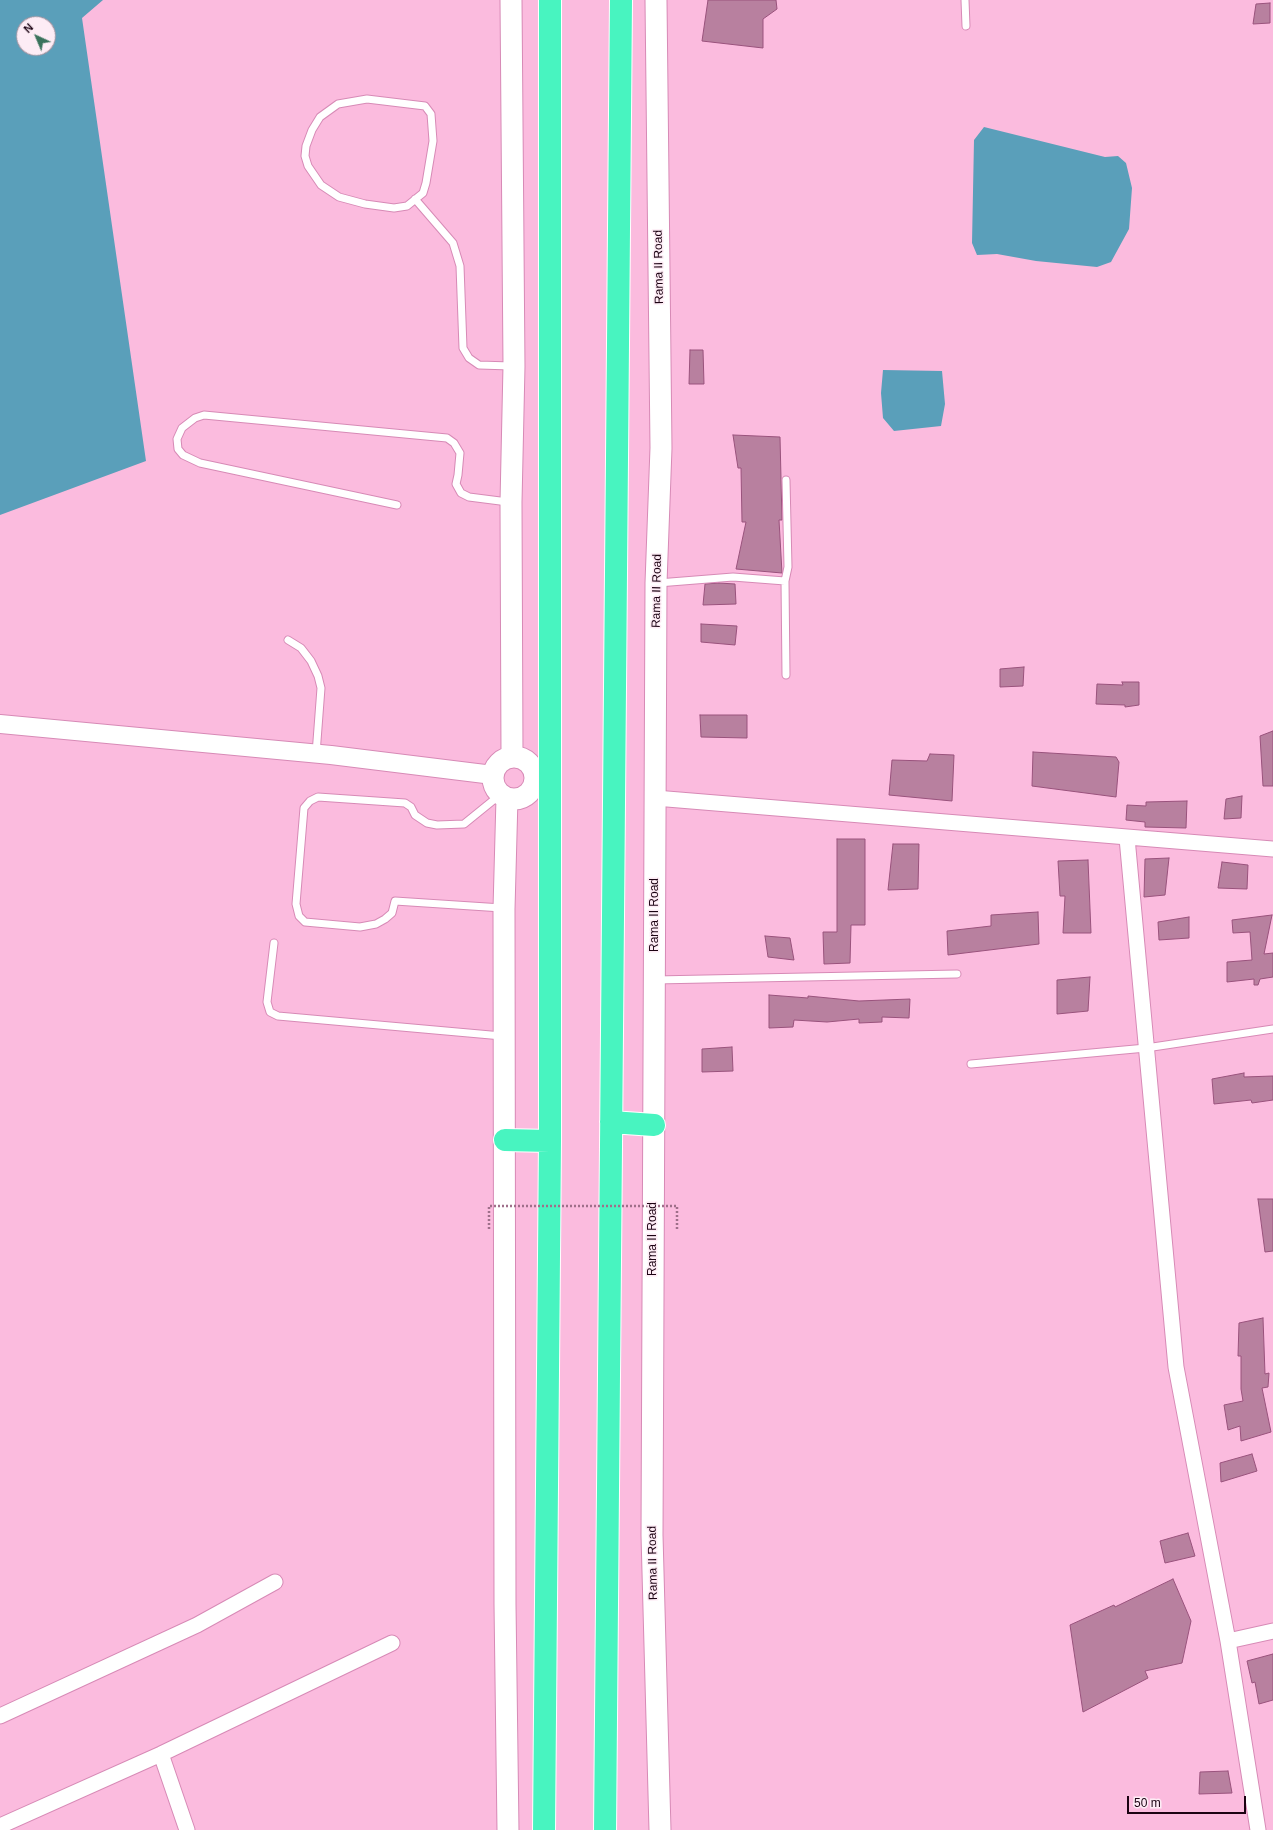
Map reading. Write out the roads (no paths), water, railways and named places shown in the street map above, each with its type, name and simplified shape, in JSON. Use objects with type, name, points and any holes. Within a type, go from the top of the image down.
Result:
[{"type":"highway","points":[[544,1830],[550,1141],[542,772],[550,0]]},
{"type":"highway","points":[[605,1830],[621,0]]},
{"type":"highway","points":[[611,1122],[654,1125]]},
{"type":"highway","points":[[505,1140],[550,1141]]},
{"type":"main road","points":[[511,0],[514,366],[511,502],[512,756]]},
{"type":"main road","name":"Rama II Road","points":[[656,0],[661,448],[656,583],[652,1535],[660,1830]]},
{"type":"main road","points":[[512,756],[526,759],[542,772],[527,795],[521,798],[504,796],[496,789],[493,775],[499,763],[512,756]]},
{"type":"main road","points":[[504,796],[505,1604],[508,1830]]},
{"type":"street","points":[[0,724],[316,754],[493,775]]},
{"type":"street","points":[[655,798],[1273,849]]},
{"type":"street","points":[[1127,838],[1176,1367],[1228,1641],[1258,1830]]},
{"type":"street","points":[[0,1716],[197,1625],[276,1582]]},
{"type":"street","points":[[1228,1641],[1273,1631]]},
{"type":"street","points":[[0,1826],[161,1754],[392,1643]]},
{"type":"street","points":[[161,1754],[187,1830]]},
{"type":"lane","points":[[966,0],[966,26]]},
{"type":"lane","points":[[367,99],[425,106],[431,114],[433,141],[423,193],[416,199],[407,206],[394,208],[365,204],[339,197],[321,185],[308,166],[305,156],[312,130],[320,117],[338,104],[367,99]]},
{"type":"lane","points":[[416,199],[453,243],[460,266],[463,348],[469,358],[479,365],[514,366]]},
{"type":"lane","points":[[397,505],[200,463],[183,456],[178,449],[177,439],[182,428],[195,418],[204,415],[447,438],[454,443],[460,452],[456,484],[461,493],[469,497],[511,502]]},
{"type":"lane","points":[[786,480],[788,567],[785,581],[786,675]]},
{"type":"lane","points":[[656,583],[733,577],[785,581]]},
{"type":"lane","points":[[288,640],[302,648],[311,661],[318,676],[321,688],[316,754]]},
{"type":"lane","points":[[504,796],[464,824],[437,825],[427,823],[415,815],[411,807],[405,803],[318,797],[304,808],[296,904],[299,916],[305,922],[360,927],[376,924],[385,919],[392,913],[395,901],[504,909]]},
{"type":"lane","points":[[274,943],[267,1002],[270,1012],[278,1016],[505,1036]]},
{"type":"lane","points":[[654,980],[957,974]]},
{"type":"lane","points":[[971,1064],[1146,1048],[1273,1029]]},
{"type":"water","points":[[0,0],[103,0],[82,18],[146,461],[0,515]]},
{"type":"water","points":[[984,127],[1105,157],[1118,156],[1126,163],[1132,188],[1129,229],[1111,262],[1097,267],[1036,261],[997,254],[977,255],[972,243],[974,140]]},
{"type":"water","points":[[883,370],[942,371],[945,404],[941,426],[894,431],[883,418],[881,393]]}]
